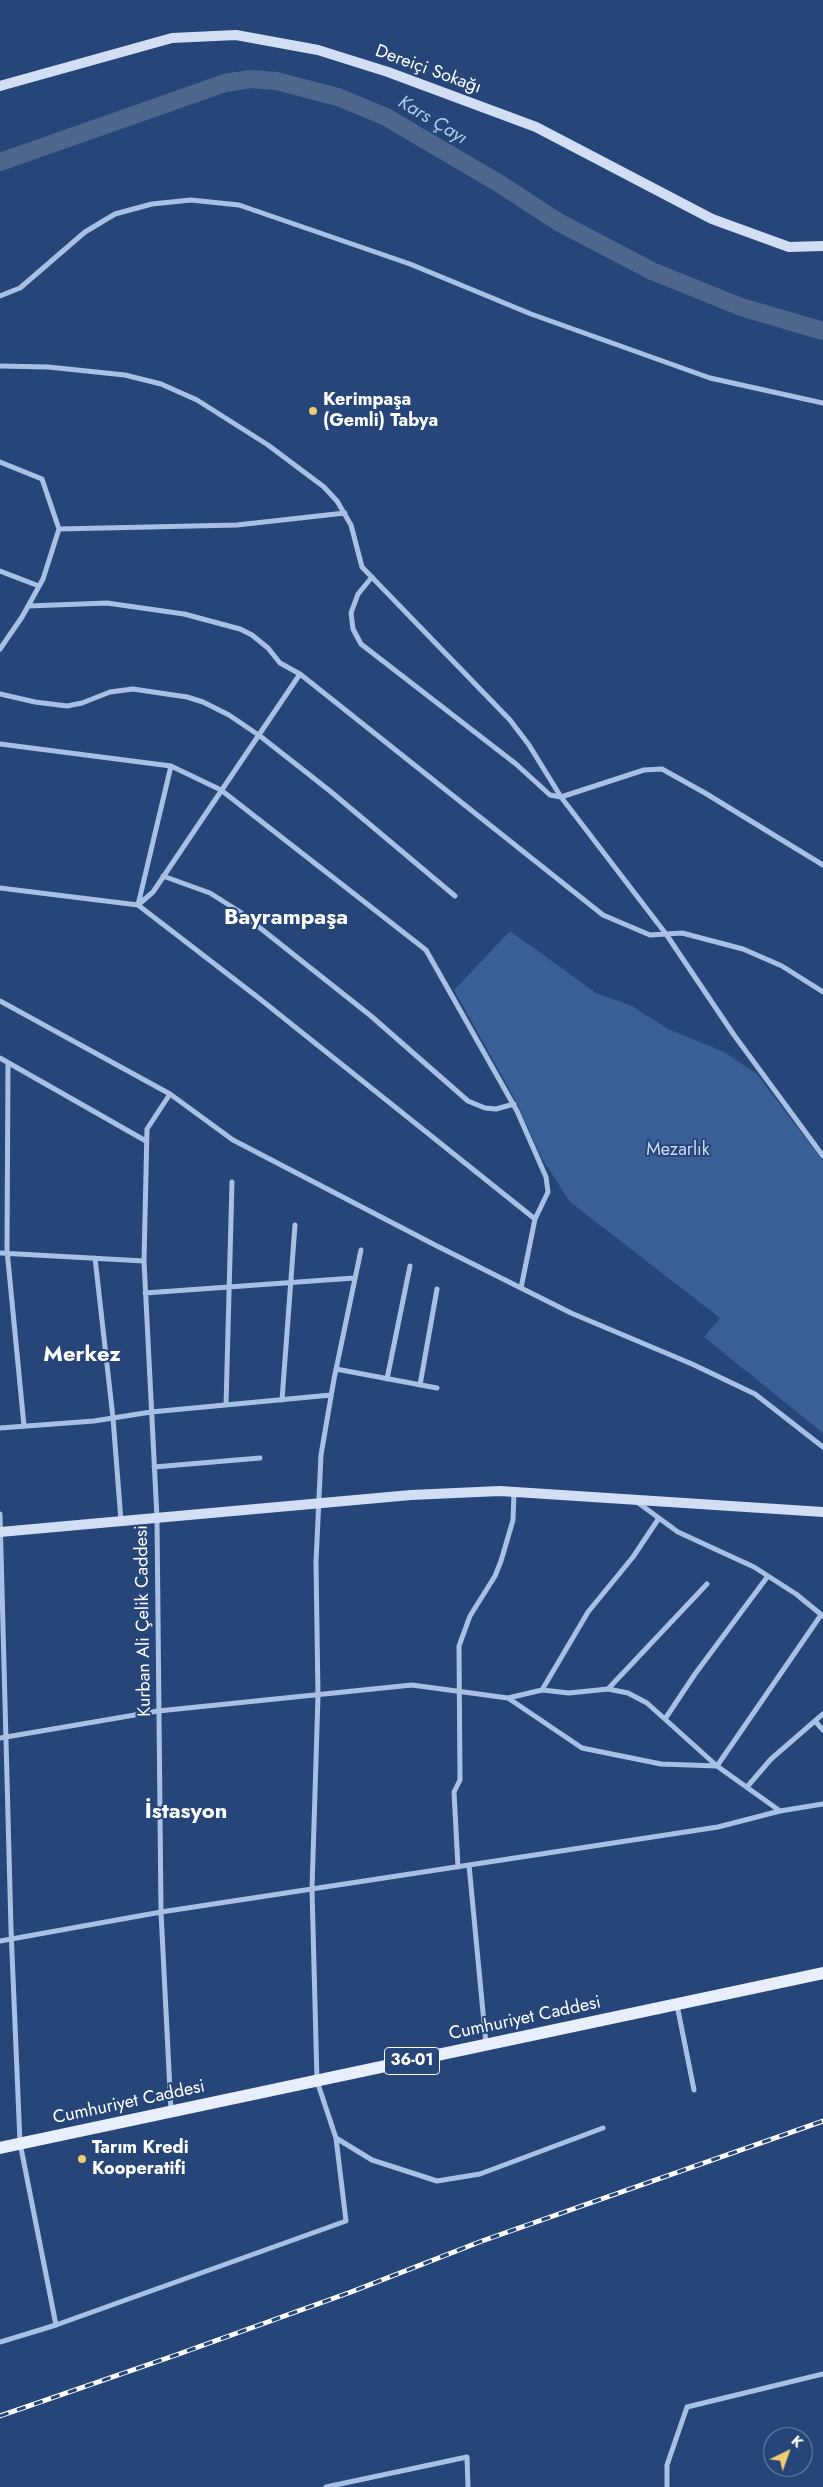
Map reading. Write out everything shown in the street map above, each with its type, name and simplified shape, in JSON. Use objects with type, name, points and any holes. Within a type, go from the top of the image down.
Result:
[{"type":"main road","name":"Cumhuriyet Caddesi","points":[[0,2148],[823,1973]]},
{"type":"street","name":"Dereiçi Sokağı","points":[[0,86],[172,38],[236,35],[318,50],[388,72],[536,127],[712,220],[788,248],[823,246]]},
{"type":"street","points":[[0,296],[20,288],[85,232],[115,214],[152,204],[191,200],[239,205],[410,264],[531,314],[710,378],[823,403]]},
{"type":"street","points":[[0,366],[125,375],[180,392],[287,458],[324,487],[345,513],[351,525],[362,567],[510,720],[529,745],[561,798],[666,934],[728,1027],[823,1156]]},
{"type":"street","points":[[0,462],[42,479],[59,529],[39,586],[0,649]]},
{"type":"street","points":[[59,529],[237,525],[345,513]]},
{"type":"street","points":[[0,571],[39,586]]},
{"type":"street","points":[[372,577],[358,594],[352,607],[351,624],[361,644],[516,764],[547,792],[561,798],[644,770],[662,769],[823,865]]},
{"type":"street","points":[[28,606],[107,603],[202,618],[240,629],[252,635],[268,648],[280,663],[300,674],[516,845],[590,907],[616,922],[650,935],[682,933],[743,949],[782,966],[823,992]]},
{"type":"street","points":[[138,905],[153,892],[300,674]]},
{"type":"street","points":[[0,694],[35,702],[67,706],[121,690],[187,697],[217,708],[260,736],[330,791],[455,896]]},
{"type":"street","points":[[0,744],[171,766],[221,790],[426,950],[514,1104],[548,1185],[546,1197],[535,1219],[521,1288]]},
{"type":"street","points":[[138,905],[171,766]]},
{"type":"street","points":[[164,876],[210,893],[240,912],[371,1016],[468,1101],[485,1108],[496,1109],[514,1104]]},
{"type":"street","points":[[0,888],[138,905],[260,999],[535,1219]]},
{"type":"street","points":[[0,1001],[170,1094],[233,1140],[571,1313],[692,1364],[755,1394],[823,1447]]},
{"type":"street","points":[[0,1058],[146,1141]]},
{"type":"street","points":[[8,1063],[7,1253],[24,1426]]},
{"type":"street","name":"Kurban Ali Çelik Caddesi","points":[[170,1094],[158,1108],[146,1129],[144,1261],[157,1518],[161,1912],[171,2112]]},
{"type":"street","points":[[226,1405],[232,1182]]},
{"type":"street","points":[[282,1400],[295,1225]]},
{"type":"street","points":[[0,2342],[56,2325],[346,2221],[336,2138],[317,2081],[312,1889],[318,1696],[316,1562],[321,1454],[360,1250]]},
{"type":"street","points":[[0,1253],[144,1261]]},
{"type":"street","points":[[95,1258],[113,1418],[121,1522]]},
{"type":"street","points":[[387,1379],[410,1266]]},
{"type":"street","points":[[145,1293],[354,1278]]},
{"type":"street","points":[[420,1385],[438,1289]]},
{"type":"street","points":[[336,1369],[437,1388]]},
{"type":"street","points":[[0,1428],[331,1395]]},
{"type":"street","points":[[154,1467],[260,1458]]},
{"type":"street","points":[[458,1867],[454,1792],[460,1780],[460,1692],[458,1669],[461,1638],[470,1616],[502,1561],[513,1520],[514,1492]]},
{"type":"street","points":[[1,1532],[411,1495],[514,1492],[823,1512]]},
{"type":"street","points":[[632,1499],[678,1532],[754,1567],[822,1615],[717,1766]]},
{"type":"street","points":[[0,1514],[12,1939],[20,2143],[56,2325]]},
{"type":"street","points":[[542,1690],[588,1612],[633,1558],[659,1518]]},
{"type":"street","points":[[665,1719],[695,1674],[768,1576]]},
{"type":"street","points":[[608,1689],[707,1584]]},
{"type":"street","points":[[0,1738],[158,1711],[412,1685],[508,1698],[542,1690],[569,1693],[608,1689],[628,1693],[647,1703],[717,1766],[780,1811]]},
{"type":"street","points":[[508,1698],[582,1748],[661,1764],[717,1766]]},
{"type":"street","points":[[747,1787],[771,1759],[823,1714]]},
{"type":"street","points":[[815,1721],[823,1730]]},
{"type":"street","points":[[0,1941],[161,1912],[718,1827],[780,1811],[823,1804]]},
{"type":"street","points":[[470,1865],[486,2046]]},
{"type":"street","points":[[677,2005],[694,2090]]},
{"type":"street","points":[[336,2138],[372,2160],[437,2181],[480,2174],[602,2128]]},
{"type":"street","points":[[667,2487],[667,2465],[687,2407],[823,2374]]},
{"type":"street","points":[[326,2487],[467,2457],[468,2487]]},
{"type":"green space","name":"Mezarlık","points":[[510,931],[596,993],[632,1006],[668,1029],[724,1052],[757,1074],[823,1161],[823,1433],[704,1337],[720,1318],[570,1202],[541,1157],[517,1103],[454,990]]},
{"type":"waterway","name":"Kars Çayı","points":[[0,162],[225,83],[250,79],[276,81],[338,97],[386,117],[500,184],[560,223],[652,271],[741,307],[823,331]]},
{"type":"railway","points":[[0,2416],[351,2292],[482,2241],[823,2121]]},
{"type":"place","name":"Kerimpaşa (Gemli) Tabya","points":[[313,411]]},
{"type":"place","name":"Tarım Kredi Kooperatifi","points":[[82,2159]]},
{"type":"district","name":"Bayrampaşa","points":[[286,919]]},
{"type":"district","name":"Merkez","points":[[82,1356]]},
{"type":"district","name":"İstasyon","points":[[186,1813]]}]
